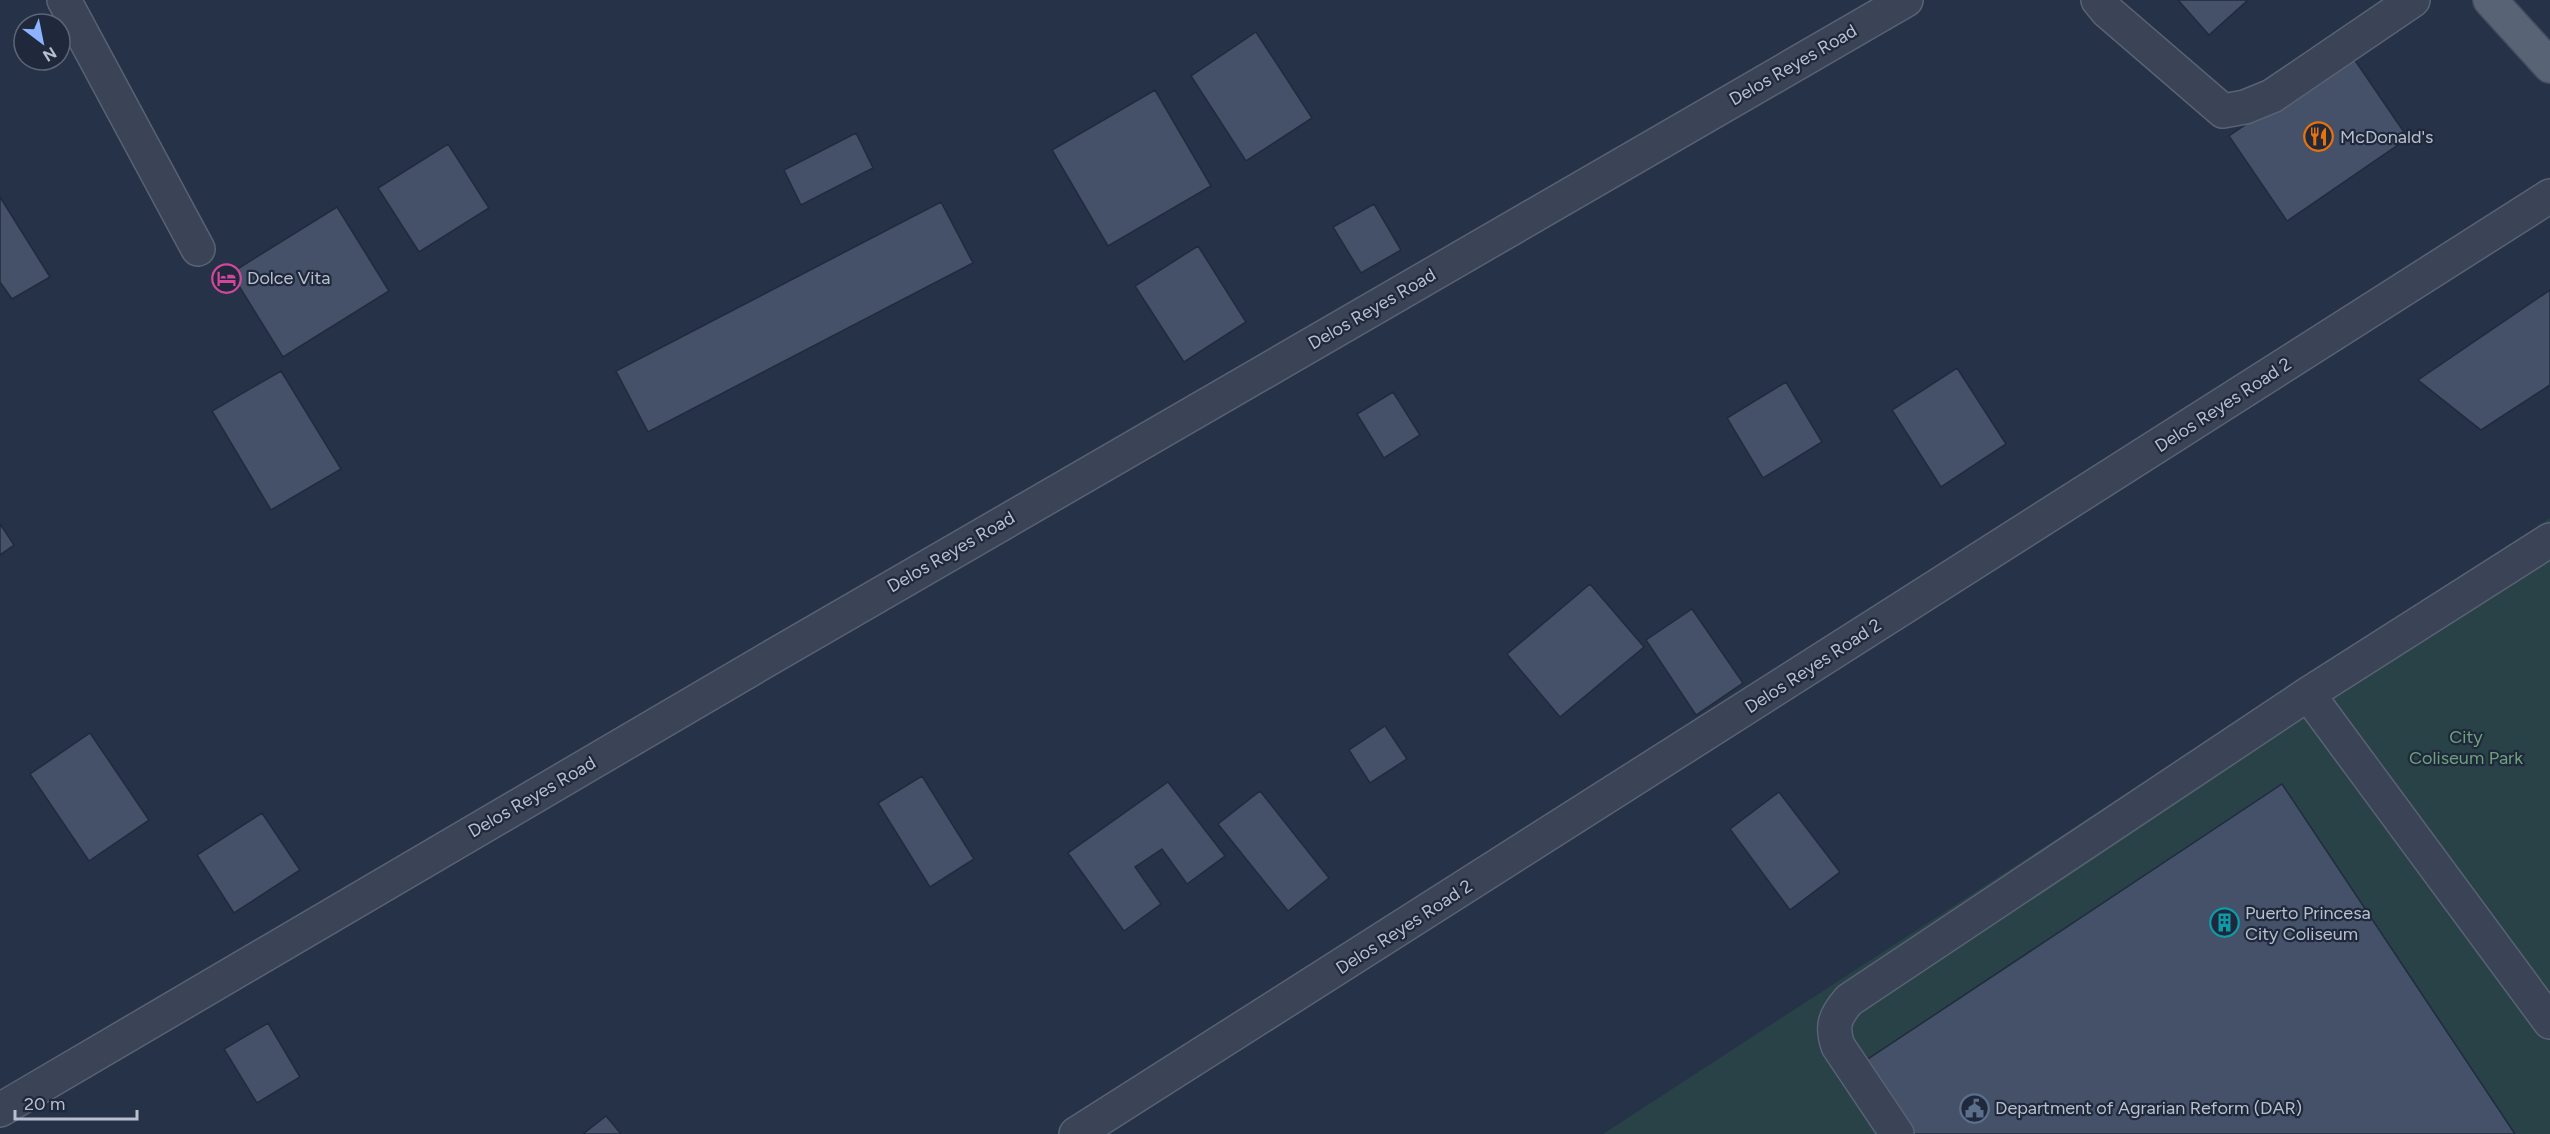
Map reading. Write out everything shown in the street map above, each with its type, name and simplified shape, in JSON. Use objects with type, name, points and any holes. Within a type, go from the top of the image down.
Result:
[{"type":"main road","points":[[2490,0],[2550,66]]},
{"type":"street","points":[[64,0],[198,249]]},
{"type":"street","name":"Delos Reyes Road","points":[[0,1110],[770,658],[1906,0]]},
{"type":"street","points":[[2098,0],[2107,11],[2223,111],[2245,107],[2272,96],[2413,0]]},
{"type":"street","name":"Delos Reyes Road 2","points":[[1076,1134],[2550,196]]},
{"type":"street","points":[[1897,1134],[1838,1046],[1833,1030],[1837,1017],[1849,1000],[2308,694],[2550,540]]},
{"type":"street","points":[[2308,694],[2550,1023]]},
{"type":"green space","name":"City Coliseum Park","points":[[2550,518],[2550,1134],[1603,1134]]},
{"type":"building","points":[[2178,0],[2248,0],[2209,35]]},
{"type":"building","points":[[1256,32],[1312,118],[1246,161],[1191,76]]},
{"type":"building","name":"McDonald's","points":[[2350,53],[2408,138],[2287,221],[2229,136]]},
{"type":"building","points":[[1155,90],[1211,186],[1108,246],[1052,150]]},
{"type":"building","points":[[856,133],[873,168],[801,205],[784,170]]},
{"type":"building","points":[[448,144],[489,208],[419,252],[378,188]]},
{"type":"building","points":[[0,197],[50,277],[12,299],[0,282]]},
{"type":"building","points":[[941,202],[973,263],[648,432],[616,371]]},
{"type":"building","points":[[1374,204],[1401,250],[1361,273],[1333,227]]},
{"type":"building","points":[[337,207],[389,291],[283,357],[231,273]]},
{"type":"building","points":[[1198,246],[1246,322],[1184,362],[1135,286]]},
{"type":"building","points":[[2550,290],[2550,385],[2481,430],[2418,380]]},
{"type":"building","points":[[1957,368],[2006,444],[1941,487],[1892,410]]},
{"type":"building","points":[[281,371],[341,469],[271,510],[212,411]]},
{"type":"building","points":[[1786,382],[1822,442],[1763,478],[1727,418]]},
{"type":"building","points":[[1393,392],[1420,435],[1384,458],[1357,414]]},
{"type":"building","points":[[0,524],[14,545],[0,555]]},
{"type":"building","points":[[1590,584],[1644,647],[1560,717],[1507,654]]},
{"type":"building","points":[[1692,609],[1743,683],[1696,715],[1646,640]]},
{"type":"building","points":[[1385,726],[1407,759],[1370,783],[1349,750]]},
{"type":"building","points":[[90,733],[149,820],[89,861],[30,774]]},
{"type":"building","points":[[922,776],[974,859],[930,887],[878,803]]},
{"type":"building","points":[[1168,782],[1225,856],[1187,884],[1162,849],[1135,867],[1161,904],[1124,931],[1068,853]]},
{"type":"building","name":"Puerto Princesa City Coliseum","points":[[2282,784],[2515,1134],[1914,1134],[1865,1061]]},
{"type":"building","points":[[1260,791],[1329,878],[1288,911],[1218,824]]},
{"type":"building","points":[[1779,792],[1840,872],[1790,910],[1730,829]]},
{"type":"building","points":[[262,813],[300,870],[234,913],[197,855]]},
{"type":"building","points":[[268,1023],[300,1077],[257,1103],[224,1049]]},
{"type":"building","points":[[606,1116],[621,1134],[583,1134]]},
{"type":"place","name":"McDonald's","points":[[2319,137]]},
{"type":"place","name":"Dolce Vita","points":[[226,278]]},
{"type":"place","name":"Puerto Princesa City Coliseum","points":[[2224,923]]},
{"type":"place","name":"Department of Agrarian Reform (DAR)","points":[[1974,1108]]}]
